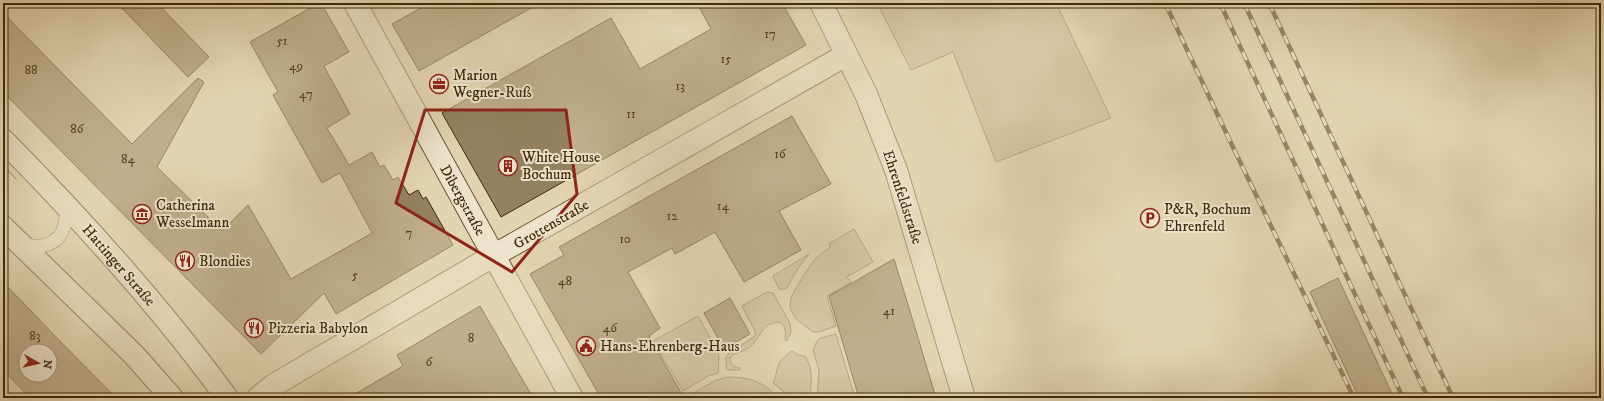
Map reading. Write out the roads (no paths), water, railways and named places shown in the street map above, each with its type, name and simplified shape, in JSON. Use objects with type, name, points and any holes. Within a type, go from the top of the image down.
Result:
[{"type":"street","name":"Dibergstraße","points":[[359,3],[356,5],[572,398]]},
{"type":"street","name":"Ehrenfeldstraße","points":[[821,3],[866,94],[896,170],[964,398]]},
{"type":"street","name":"Grottenstraße","points":[[258,398],[274,385],[493,256],[846,55]]},
{"type":"street","name":"Hattinger Straße","points":[[3,140],[67,205],[193,352],[227,398]]},
{"type":"street","points":[[3,227],[134,355],[172,398]]},
{"type":"lane","points":[[20,244],[39,246],[52,243],[61,234],[66,225],[67,205]]},
{"type":"tram line","points":[[3,165],[16,179]]},
{"type":"railway","points":[[1165,3],[1354,398]]},
{"type":"railway","points":[[1220,3],[1403,398]]},
{"type":"railway","points":[[1244,3],[1428,398]]},
{"type":"railway","points":[[1269,3],[1453,398]]},
{"type":"place","name":"Marion Wegner-Ruß","points":[[439,84]]},
{"type":"place","name":"White House Bochum","points":[[508,166]]},
{"type":"place","name":"Catherina Wesselmann","points":[[142,214]]},
{"type":"place","name":"P&R, Bochum Ehrenfeld","points":[[1150,218]]},
{"type":"place","name":"Blondies","points":[[185,261]]},
{"type":"place","name":"Pizzeria Babylon","points":[[254,328]]},
{"type":"place","name":"Hans-Ehrenberg-Haus","points":[[586,346]]}]
